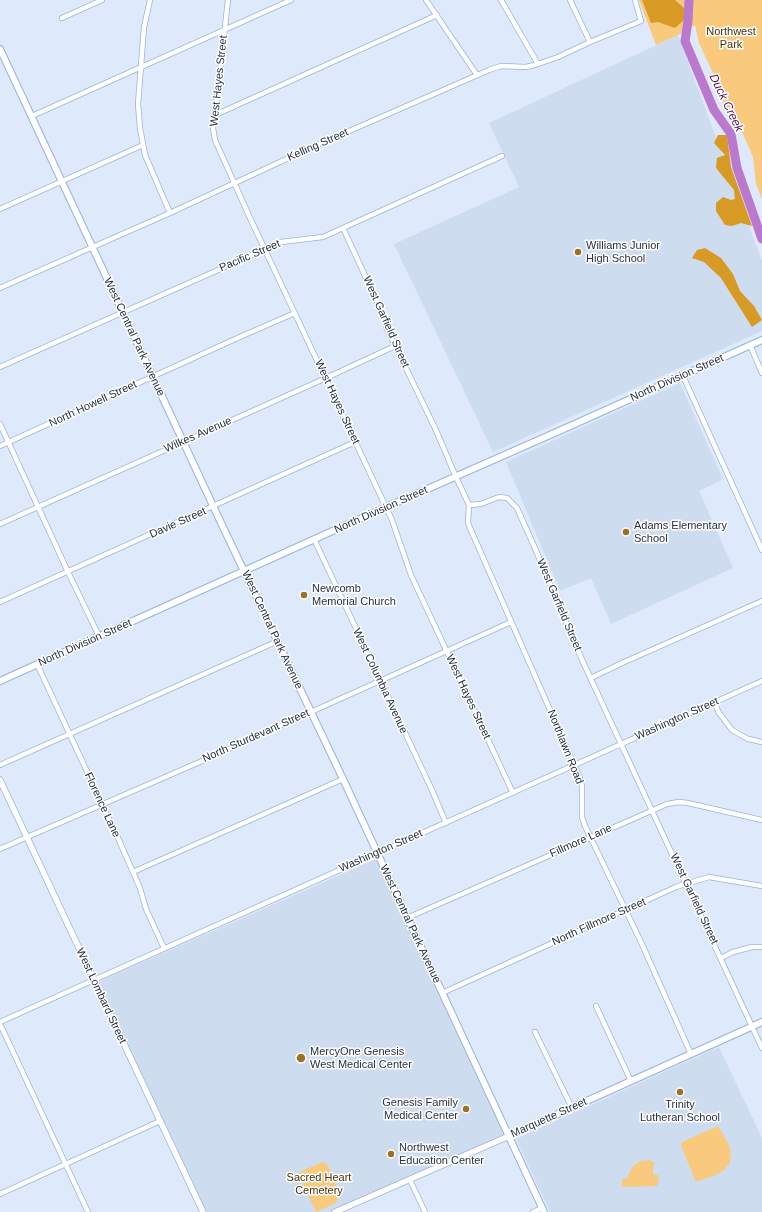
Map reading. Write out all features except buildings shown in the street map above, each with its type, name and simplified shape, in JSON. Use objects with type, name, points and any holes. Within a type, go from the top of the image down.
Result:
[{"type":"main road","name":"West Central Park Avenue","points":[[0,49],[213,507],[343,779],[543,1210]]},
{"type":"main road","name":"North Division Street","points":[[0,681],[244,572],[314,539],[762,340]]},
{"type":"main road","name":"Marquette Street","points":[[509,1136],[762,1022]]},
{"type":"street","points":[[62,18],[102,0]]},
{"type":"street","points":[[150,0],[144,27],[140,68],[138,104],[140,128],[145,155],[170,213]]},
{"type":"street","name":"West Hayes Street","points":[[228,0],[213,128],[215,140],[264,249],[386,507],[399,537],[411,575],[513,793]]},
{"type":"street","points":[[32,116],[291,0]]},
{"type":"street","points":[[426,0],[477,75]]},
{"type":"street","points":[[501,0],[538,64]]},
{"type":"street","points":[[570,0],[590,42]]},
{"type":"street","name":"Kelling Street","points":[[0,288],[170,213],[308,149],[477,75],[501,66],[526,67],[538,64],[558,57],[641,21],[635,0]]},
{"type":"street","points":[[215,115],[437,16]]},
{"type":"street","points":[[0,209],[143,145]]},
{"type":"street","name":"Pacific Street","points":[[0,367],[264,249],[281,242],[324,236],[502,156]]},
{"type":"street","name":"West Garfield Street","points":[[343,228],[379,306],[395,346],[435,428],[469,505],[481,504],[499,497],[508,498],[517,508],[591,678],[762,1048]]},
{"type":"street","name":"North Howell Street","points":[[0,446],[295,313]]},
{"type":"street","points":[[750,345],[762,373]]},
{"type":"street","name":"Wilkes Avenue","points":[[0,524],[395,346]]},
{"type":"street","points":[[683,376],[762,550]]},
{"type":"street","points":[[0,424],[68,572],[100,636]]},
{"type":"street","name":"Davie Street","points":[[0,602],[356,442]]},
{"type":"street","name":"Northlawn Road","points":[[469,505],[468,523],[470,528],[582,786],[582,817],[590,837],[691,1054]]},
{"type":"street","name":"West Columbia Avenue","points":[[314,539],[446,823]]},
{"type":"street","points":[[591,678],[762,601]]},
{"type":"street","name":"North Sturdevant Street","points":[[0,849],[511,622]]},
{"type":"street","points":[[0,765],[278,641]]},
{"type":"street","name":"Florence Lane","points":[[37,664],[133,872],[146,909],[164,948]]},
{"type":"street","name":"Washington Street","points":[[0,1023],[287,892],[377,854],[762,681]]},
{"type":"street","points":[[714,702],[719,713],[732,730],[748,740],[762,742]]},
{"type":"street","points":[[133,872],[343,779]]},
{"type":"street","name":"West Lombard Street","points":[[0,780],[202,1212]]},
{"type":"street","name":"Fillmore Lane","points":[[407,918],[667,804],[679,802],[762,820]]},
{"type":"street","name":"North Fillmore Street","points":[[442,993],[687,884],[709,877],[762,886]]},
{"type":"street","points":[[721,958],[733,952],[752,947],[762,947]]},
{"type":"street","points":[[596,1006],[631,1081]]},
{"type":"street","points":[[0,1023],[88,1212]]},
{"type":"street","points":[[535,1032],[572,1108]]},
{"type":"street","points":[[0,1194],[160,1121]]},
{"type":"street","name":"Marquette Street","points":[[335,1212],[509,1136]]},
{"type":"street","points":[[410,1180],[425,1212]]},
{"type":"street","points":[[533,1212],[543,1210]]},
{"type":"shaded area","points":[[642,0],[675,0],[685,9],[684,20],[675,28],[658,22],[651,23]]},
{"type":"shaded area","name":"Williams Junior High School","points":[[678,35],[762,261],[762,331],[493,452],[394,244],[519,187],[489,123]]},
{"type":"shaded area","points":[[718,135],[727,135],[731,167],[752,226],[741,223],[732,226],[725,225],[716,211],[716,203],[723,197],[731,200],[735,199],[734,190],[716,168],[717,158],[725,155],[714,143]]},
{"type":"shaded area","points":[[705,248],[721,258],[733,274],[740,291],[754,306],[762,320],[752,327],[721,278],[704,262],[692,258],[697,250]]},
{"type":"shaded area","name":"Adams Elementary School","points":[[680,383],[723,479],[699,491],[733,568],[611,624],[591,578],[560,591],[506,462]]},
{"type":"shaded area","name":"MercyOne Genesis West Medical Center","points":[[376,859],[505,1134],[330,1212],[205,1212],[98,982]]},
{"type":"shaded area","name":"Trinity Lutheran School","points":[[719,1047],[762,1138],[762,1212],[550,1212],[516,1139]]},
{"type":"green space","name":"Northwest Park","points":[[639,0],[762,0],[762,199],[756,184],[753,157],[739,125],[725,109],[719,86],[699,43],[695,25],[656,45]]},
{"type":"green space","points":[[718,1126],[728,1143],[731,1153],[730,1163],[724,1170],[716,1175],[696,1182],[681,1146],[682,1142]]},
{"type":"green space","points":[[649,1160],[655,1163],[653,1167],[653,1175],[658,1175],[659,1179],[657,1186],[622,1187],[622,1179],[627,1178],[633,1166],[641,1161]]},
{"type":"green space","name":"Sacred Heart Cemetery","points":[[322,1162],[327,1164],[340,1193],[336,1203],[316,1212],[299,1175],[300,1172]]},
{"type":"waterway","name":"Duck Creek","points":[[689,0],[685,41],[714,110],[731,134],[737,168],[762,239]]},
{"type":"place","name":"Williams Junior High School","points":[[578,252]]},
{"type":"place","name":"Adams Elementary School","points":[[626,532]]},
{"type":"place","name":"Newcomb Memorial Church","points":[[304,595]]},
{"type":"place","name":"MercyOne Genesis West Medical Center","points":[[301,1058]]},
{"type":"place","name":"Trinity Lutheran School","points":[[680,1092]]},
{"type":"place","name":"Genesis Family Medical Center","points":[[466,1109]]},
{"type":"place","name":"Northwest Education Center","points":[[391,1154]]}]
